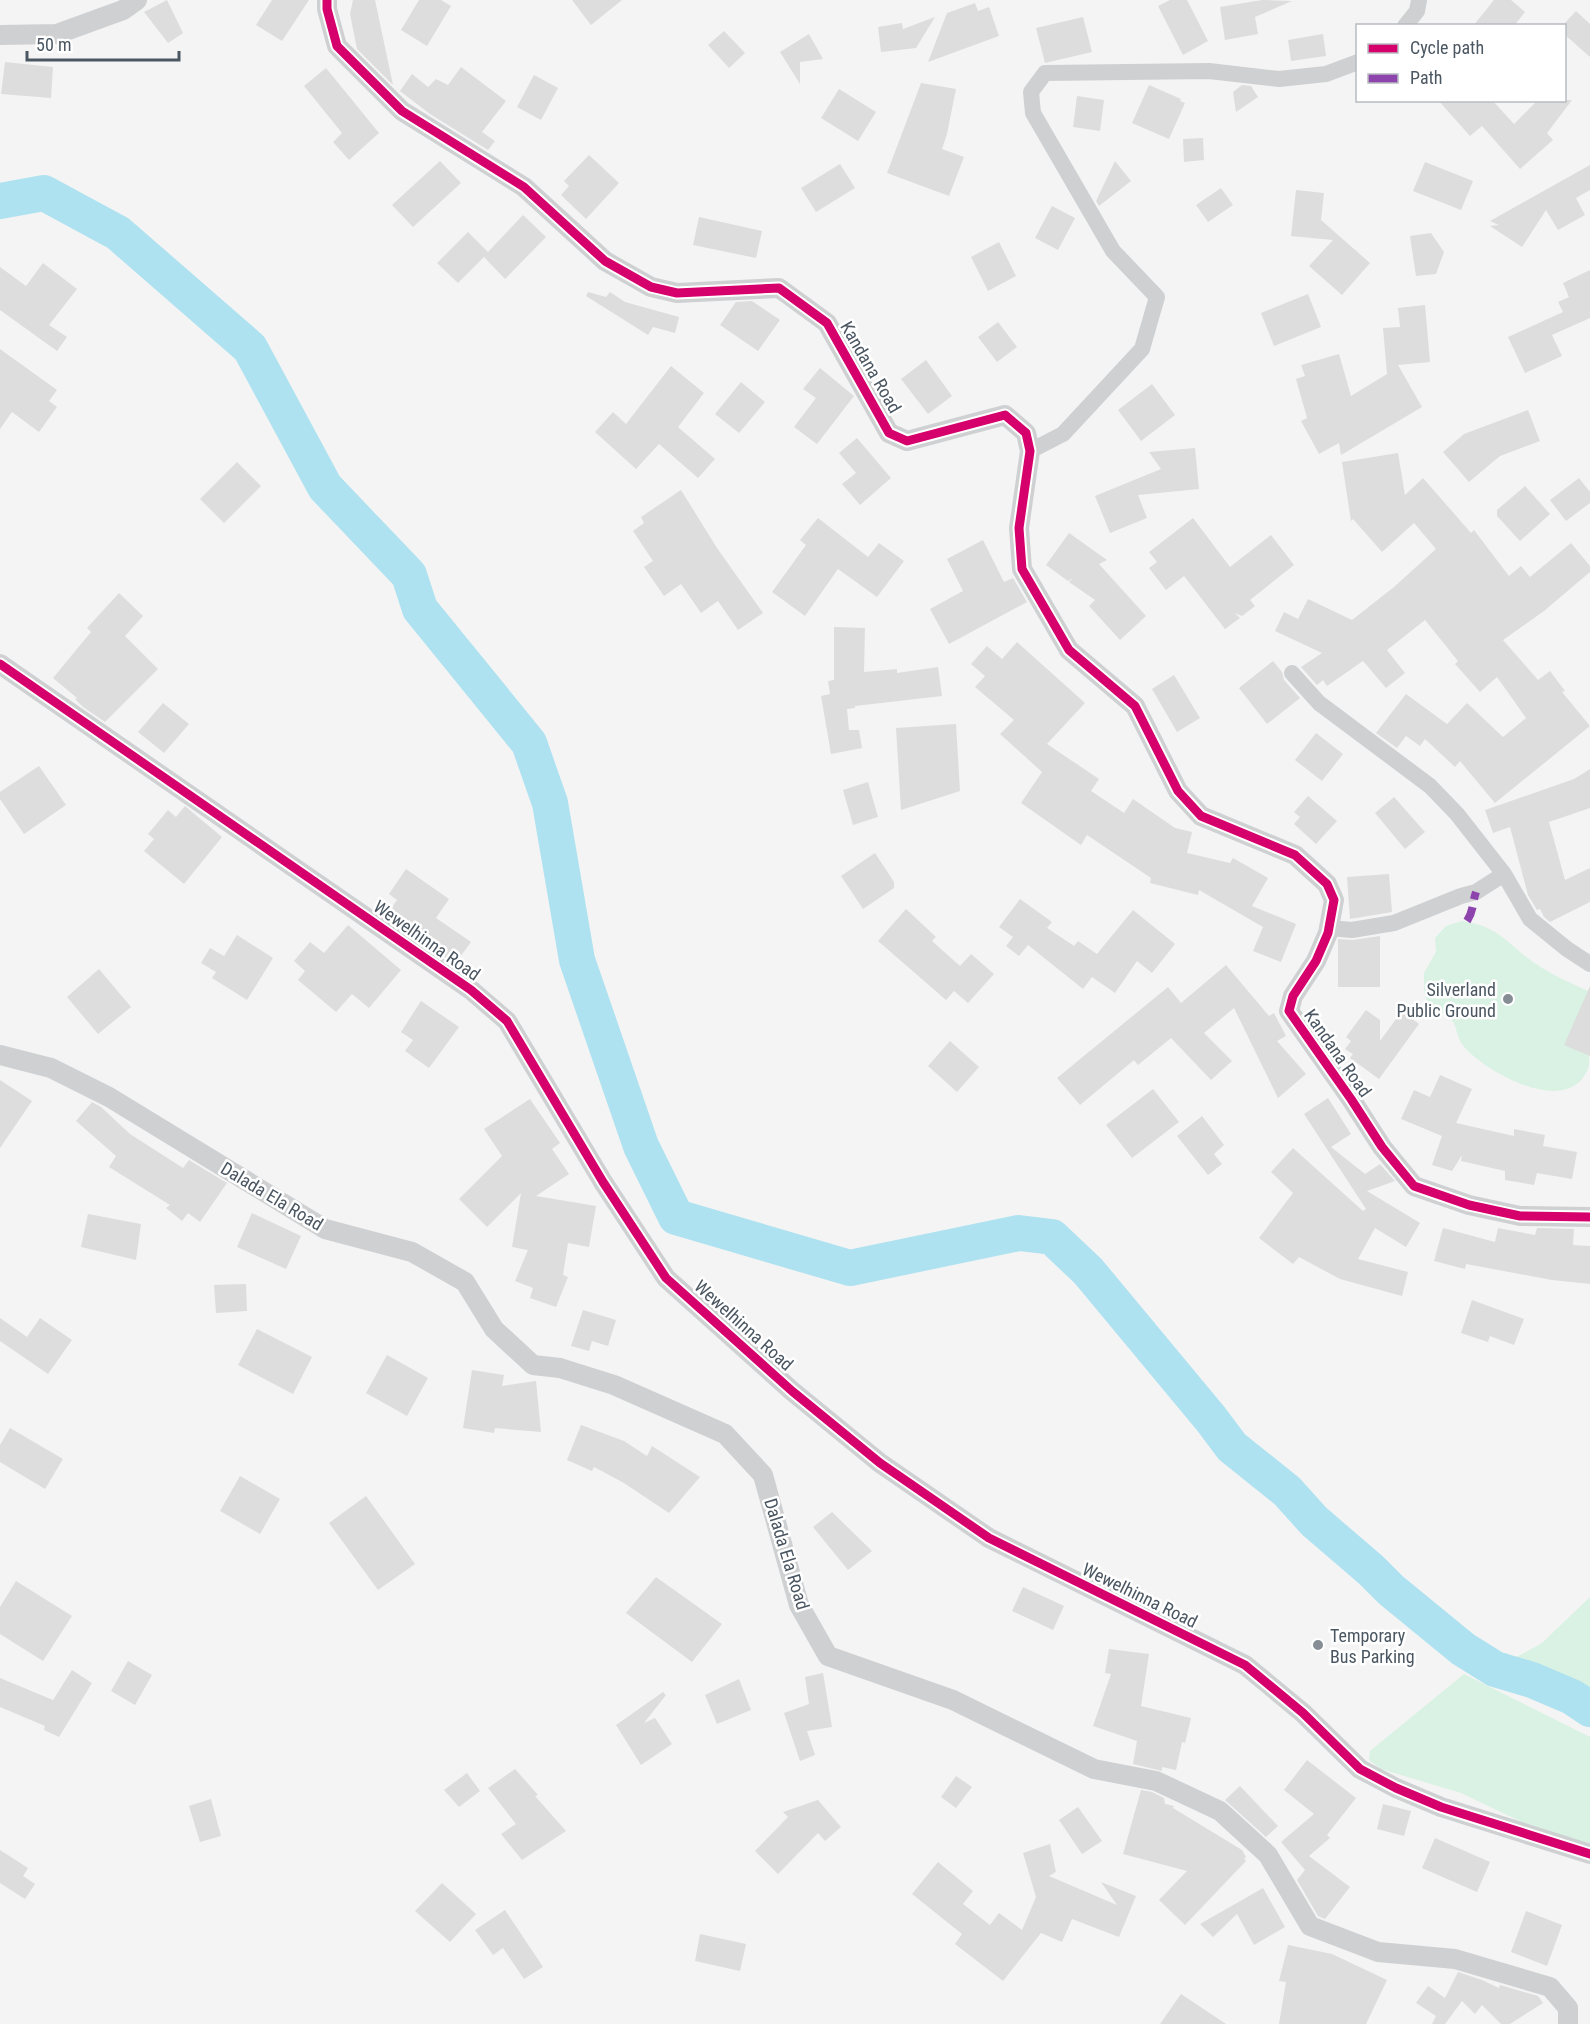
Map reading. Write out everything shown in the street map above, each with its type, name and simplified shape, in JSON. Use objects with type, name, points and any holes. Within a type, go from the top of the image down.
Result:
[{"type":"street","points":[[0,35],[57,34],[123,10],[137,0]]},
{"type":"street","name":"Kandana Road","points":[[327,0],[327,9],[337,46],[402,111],[524,187],[605,261],[651,287],[677,292],[779,288],[826,323],[889,433],[907,441],[1005,415],[1026,433],[1030,451],[1019,528],[1022,569],[1069,650],[1135,706],[1178,791],[1201,816],[1294,855],[1328,884],[1334,900],[1329,928],[1316,961],[1293,996],[1289,1011],[1382,1147],[1414,1185],[1469,1205],[1520,1216],[1590,1216]]},
{"type":"street","points":[[1407,24],[1417,11],[1419,0]]},
{"type":"street","points":[[1030,451],[1063,434],[1142,349],[1157,297],[1113,251],[1033,113],[1031,92],[1045,73],[1209,71],[1280,79],[1326,74],[1356,64]]},
{"type":"street","name":"Wewelhinna Road","points":[[0,664],[471,990],[507,1021],[603,1182],[666,1278],[792,1391],[880,1462],[989,1538],[1245,1665],[1303,1713],[1360,1769],[1396,1788],[1441,1807],[1590,1854]]},
{"type":"street","points":[[1292,673],[1319,703],[1430,786],[1457,814],[1504,874],[1530,919],[1567,949],[1590,964]]},
{"type":"street","points":[[1329,928],[1352,930],[1394,923],[1476,892],[1504,874]]},
{"type":"street","name":"Dalada Ela Road","points":[[0,1054],[51,1068],[109,1098],[325,1229],[412,1252],[465,1282],[494,1329],[533,1365],[560,1368],[614,1385],[724,1434],[763,1475],[800,1605],[828,1656],[953,1700],[1094,1769],[1156,1781],[1220,1811],[1268,1855],[1310,1926],[1378,1952],[1455,1959],[1550,1987],[1568,2008],[1568,2024]]},
{"type":"green space","name":"Silverland Public Ground","points":[[1462,921],[1494,931],[1540,966],[1590,992],[1589,1066],[1580,1082],[1566,1089],[1549,1091],[1511,1080],[1493,1070],[1466,1049],[1449,1017],[1429,1007],[1424,992],[1424,973],[1436,952],[1435,938],[1446,926]]},
{"type":"green space","points":[[1590,1597],[1590,1710],[1544,1686],[1495,1669],[1542,1643]]},
{"type":"green space","points":[[1464,1674],[1590,1737],[1590,1844],[1555,1838],[1461,1793],[1381,1769],[1369,1760],[1370,1751]]},
{"type":"building","points":[[167,0],[183,33],[168,43],[144,12]]},
{"type":"building","points":[[272,0],[309,0],[282,41],[256,25]]},
{"type":"building","points":[[353,0],[375,0],[393,85],[357,49],[350,14]]},
{"type":"building","points":[[419,0],[441,0],[451,6],[427,46],[401,30]]},
{"type":"building","points":[[572,0],[622,0],[591,25]]},
{"type":"building","points":[[1170,0],[1187,0],[1208,41],[1183,55],[1158,6]]},
{"type":"building","points":[[1262,0],[1292,1],[1255,17],[1258,34],[1225,40],[1220,7]]},
{"type":"building","points":[[1494,0],[1511,0],[1525,12],[1516,24],[1475,24]]},
{"type":"building","points":[[975,3],[978,11],[989,7],[999,36],[928,62],[947,13]]},
{"type":"building","points":[[1576,11],[1590,24],[1590,57],[1566,36],[1566,24],[1564,24]]},
{"type":"building","points":[[935,17],[916,48],[881,52],[878,27],[902,23],[903,29]]},
{"type":"building","points":[[1083,17],[1092,52],[1045,63],[1036,28]]},
{"type":"building","points":[[724,31],[745,53],[729,68],[708,45]]},
{"type":"building","points":[[809,34],[823,59],[800,62],[800,84],[780,52]]},
{"type":"building","points":[[1323,34],[1326,56],[1291,61],[1288,40]]},
{"type":"building","points":[[5,62],[53,67],[51,98],[1,94]]},
{"type":"building","points":[[461,67],[506,101],[482,132],[495,141],[488,150],[430,114],[400,91],[412,74],[428,87],[436,79],[448,85]]},
{"type":"building","points":[[326,68],[379,133],[349,160],[333,142],[342,133],[304,86]]},
{"type":"building","points":[[534,75],[558,88],[541,120],[517,107]]},
{"type":"building","points":[[921,83],[956,89],[942,149],[964,157],[949,196],[887,173]]},
{"type":"building","points":[[1149,85],[1185,103],[1169,139],[1132,123]]},
{"type":"building","points":[[1242,85],[1251,86],[1258,97],[1236,112],[1233,92]]},
{"type":"building","points":[[839,89],[876,112],[858,141],[821,118]]},
{"type":"building","points":[[1077,96],[1104,100],[1100,131],[1073,127]]},
{"type":"building","points":[[1572,100],[1547,133],[1553,140],[1520,169],[1482,126],[1470,136],[1440,102],[1494,102],[1514,124],[1536,102]]},
{"type":"building","points":[[1203,138],[1204,160],[1184,162],[1183,139]]},
{"type":"building","points":[[589,155],[619,183],[586,219],[561,195],[569,186],[564,181]]},
{"type":"building","points":[[440,161],[461,183],[413,227],[392,205]]},
{"type":"building","points":[[1115,161],[1131,181],[1099,206],[1096,201]]},
{"type":"building","points":[[1425,162],[1473,181],[1461,210],[1413,191]]},
{"type":"building","points":[[840,164],[855,188],[816,212],[801,188]]},
{"type":"building","points":[[1590,165],[1590,190],[1576,198],[1585,215],[1558,230],[1546,210],[1522,247],[1490,226],[1499,225],[1490,221]]},
{"type":"building","points":[[1221,188],[1233,205],[1208,222],[1196,205]]},
{"type":"building","points":[[1296,190],[1324,193],[1321,220],[1370,263],[1342,295],[1309,266],[1333,240],[1291,236]]},
{"type":"building","points":[[1052,206],[1075,218],[1058,250],[1035,238]]},
{"type":"building","points":[[523,215],[546,237],[505,279],[484,257],[458,283],[437,263],[468,232],[488,252]]},
{"type":"building","points":[[699,217],[762,231],[756,258],[693,245]]},
{"type":"building","points":[[1431,233],[1444,252],[1436,274],[1416,276],[1410,236]]},
{"type":"building","points":[[999,242],[1016,276],[988,291],[971,257]]},
{"type":"building","points":[[43,263],[77,289],[49,325],[67,337],[57,351],[0,310],[0,267],[26,286]]},
{"type":"building","points":[[1590,270],[1590,318],[1552,335],[1562,356],[1525,373],[1508,337],[1563,312],[1558,302],[1569,297],[1563,283]]},
{"type":"building","points":[[588,292],[606,297],[610,292],[625,302],[679,317],[675,333],[653,327],[648,335],[586,296]]},
{"type":"building","points":[[1308,294],[1321,327],[1274,346],[1261,313]]},
{"type":"building","points":[[752,301],[780,320],[758,351],[720,325],[736,302]]},
{"type":"building","points":[[1425,305],[1430,362],[1398,365],[1422,407],[1341,455],[1339,443],[1319,454],[1301,421],[1307,418],[1296,379],[1305,376],[1301,365],[1339,354],[1351,396],[1387,374],[1383,328],[1400,327],[1398,308]]},
{"type":"building","points":[[998,322],[1017,347],[997,362],[978,337]]},
{"type":"building","points":[[0,349],[57,390],[49,401],[57,407],[39,432],[12,412],[0,429]]},
{"type":"building","points":[[926,360],[952,396],[928,414],[901,379]]},
{"type":"building","points":[[671,366],[704,393],[678,427],[715,459],[698,478],[659,444],[636,469],[595,432],[613,412],[626,424]]},
{"type":"building","points":[[820,368],[854,396],[817,444],[794,427],[816,398],[803,389]]},
{"type":"building","points":[[741,382],[765,402],[739,433],[715,414]]},
{"type":"building","points":[[1152,384],[1175,415],[1141,441],[1118,410]]},
{"type":"building","points":[[1528,410],[1540,441],[1500,456],[1469,482],[1443,452],[1464,434]]},
{"type":"building","points":[[857,438],[891,478],[860,505],[842,484],[856,473],[839,453]]},
{"type":"building","points":[[1195,448],[1199,489],[1138,495],[1147,518],[1110,533],[1095,496],[1161,469],[1149,452]]},
{"type":"building","points":[[1398,453],[1405,495],[1423,478],[1471,533],[1474,530],[1509,576],[1521,566],[1530,577],[1571,543],[1590,566],[1590,572],[1544,611],[1503,640],[1538,680],[1550,671],[1565,691],[1562,692],[1590,726],[1495,803],[1460,761],[1455,767],[1425,739],[1420,746],[1406,736],[1397,748],[1376,733],[1406,694],[1447,724],[1467,703],[1503,737],[1526,718],[1497,677],[1480,692],[1455,664],[1458,661],[1425,620],[1387,650],[1405,673],[1386,688],[1363,661],[1327,686],[1323,680],[1317,685],[1301,667],[1322,653],[1275,631],[1284,612],[1298,619],[1308,599],[1352,620],[1394,587],[1436,549],[1414,523],[1382,552],[1353,519],[1351,521],[1342,462]]},
{"type":"building","points":[[237,462],[261,486],[224,523],[200,499]]},
{"type":"building","points":[[1579,478],[1590,492],[1590,503],[1566,521],[1550,500]]},
{"type":"building","points":[[1525,486],[1550,514],[1520,541],[1497,516],[1497,510]]},
{"type":"building","points":[[681,490],[717,548],[763,613],[738,630],[718,601],[701,613],[681,584],[664,596],[644,567],[653,561],[633,531],[644,523],[641,517]]},
{"type":"building","points":[[818,518],[868,557],[879,543],[904,561],[877,597],[838,569],[805,616],[772,592],[806,545],[800,540]]},
{"type":"building","points":[[1193,518],[1230,567],[1271,535],[1294,565],[1250,600],[1255,606],[1242,616],[1235,613],[1240,618],[1225,629],[1184,576],[1166,590],[1149,568],[1157,562],[1149,552]]},
{"type":"building","points":[[1069,533],[1107,560],[1099,564],[1146,616],[1120,640],[1089,606],[1095,600],[1069,582],[1073,578],[1068,581],[1046,565]]},
{"type":"building","points":[[983,540],[1004,582],[1013,578],[1027,602],[949,644],[930,609],[963,591],[947,559]]},
{"type":"building","points":[[119,593],[143,616],[125,636],[158,669],[105,722],[83,707],[75,699],[77,698],[53,678],[91,632],[87,628]]},
{"type":"building","points":[[834,627],[865,628],[864,672],[897,669],[897,673],[938,667],[942,696],[855,706],[855,708],[847,709],[849,730],[859,730],[862,748],[831,754],[821,696],[830,694],[828,681],[834,680]]},
{"type":"building","points":[[1017,642],[1085,703],[1047,744],[1099,779],[1091,791],[1124,813],[1133,799],[1175,828],[1192,832],[1187,853],[1230,863],[1233,858],[1268,878],[1252,906],[1296,924],[1281,962],[1253,951],[1263,927],[1199,890],[1198,895],[1150,883],[1151,878],[1087,835],[1081,845],[1021,803],[1042,772],[1000,734],[1014,720],[975,687],[985,676],[971,664],[987,646],[1002,659]]},
{"type":"building","points":[[1273,661],[1282,672],[1284,680],[1300,698],[1267,724],[1239,688]]},
{"type":"building","points":[[1174,675],[1200,718],[1177,732],[1152,689]]},
{"type":"building","points":[[163,703],[189,724],[164,753],[138,732]]},
{"type":"building","points":[[956,724],[960,791],[901,810],[896,728]]},
{"type":"building","points":[[1316,733],[1343,754],[1322,781],[1295,760]]},
{"type":"building","points":[[39,766],[66,805],[24,834],[0,799],[0,792]]},
{"type":"building","points":[[1590,769],[1590,808],[1549,822],[1565,880],[1590,868],[1590,902],[1550,922],[1540,909],[1537,910],[1528,895],[1510,827],[1493,833],[1485,810],[1574,779]]},
{"type":"building","points":[[868,782],[878,817],[853,825],[843,790]]},
{"type":"building","points":[[1308,796],[1337,821],[1316,844],[1294,824],[1300,817],[1294,812]]},
{"type":"building","points":[[1394,797],[1425,832],[1405,849],[1375,813]]},
{"type":"building","points":[[185,806],[222,837],[184,884],[144,851],[154,839],[148,834],[168,810],[176,817]]},
{"type":"building","points":[[875,853],[894,882],[894,888],[863,909],[841,876]]},
{"type":"building","points":[[406,869],[449,899],[436,918],[471,942],[455,964],[386,916],[397,900],[389,894]]},
{"type":"building","points":[[1389,874],[1392,912],[1350,919],[1347,877]]},
{"type":"building","points":[[1020,899],[1052,922],[1047,928],[1074,946],[1078,941],[1097,954],[1133,910],[1175,944],[1152,973],[1137,961],[1115,993],[1092,977],[1083,989],[1028,945],[1019,956],[1006,946],[1013,937],[999,927]]},
{"type":"building","points":[[906,909],[936,937],[932,941],[960,966],[971,954],[994,974],[968,1003],[954,991],[946,1000],[878,941]]},
{"type":"building","points":[[348,925],[401,970],[369,1008],[352,994],[336,1012],[298,980],[305,971],[294,961],[310,942],[324,953]]},
{"type":"building","points":[[237,935],[273,958],[247,1000],[212,978],[216,972],[201,963],[210,948],[224,956]]},
{"type":"building","points":[[1380,936],[1380,987],[1338,987],[1338,939],[1353,940]]},
{"type":"building","points":[[1226,965],[1269,1016],[1274,1013],[1286,1036],[1277,1041],[1306,1074],[1278,1098],[1234,1008],[1204,1033],[1232,1061],[1211,1080],[1171,1038],[1138,1065],[1134,1060],[1080,1105],[1057,1078],[1168,987],[1181,1003]]},
{"type":"building","points":[[99,969],[131,1007],[98,1034],[67,997]]},
{"type":"building","points":[[1590,986],[1590,1056],[1564,1045]]},
{"type":"building","points":[[421,1001],[459,1027],[429,1068],[405,1051],[413,1040],[401,1032]]},
{"type":"building","points":[[1366,1010],[1380,1020],[1380,1041],[1402,1011],[1419,1024],[1379,1079],[1350,1058],[1353,1054],[1345,1049],[1351,1041],[1346,1037]]},
{"type":"building","points":[[950,1041],[979,1067],[957,1092],[928,1066]]},
{"type":"building","points":[[1440,1075],[1472,1089],[1456,1123],[1514,1136],[1514,1129],[1545,1135],[1543,1146],[1577,1152],[1572,1179],[1537,1173],[1534,1185],[1505,1180],[1505,1171],[1461,1161],[1462,1155],[1452,1171],[1432,1165],[1442,1136],[1401,1119],[1414,1090],[1430,1097]]},
{"type":"building","points":[[0,1080],[32,1101],[0,1148]]},
{"type":"building","points":[[1153,1089],[1179,1122],[1132,1158],[1106,1125]]},
{"type":"building","points":[[1328,1098],[1351,1134],[1331,1147],[1365,1174],[1380,1164],[1395,1181],[1367,1191],[1420,1223],[1406,1247],[1375,1228],[1358,1259],[1408,1272],[1402,1296],[1340,1279],[1299,1257],[1293,1264],[1259,1238],[1293,1193],[1271,1172],[1293,1148],[1363,1211],[1366,1209],[1304,1114]]},
{"type":"building","points":[[530,1099],[560,1143],[552,1149],[569,1174],[536,1196],[596,1206],[589,1247],[568,1243],[563,1275],[568,1277],[556,1307],[530,1298],[533,1288],[515,1281],[528,1250],[512,1247],[521,1193],[487,1227],[459,1199],[502,1156],[484,1129]]},
{"type":"building","points":[[92,1102],[101,1107],[130,1134],[183,1168],[189,1160],[227,1183],[200,1222],[188,1213],[182,1221],[166,1208],[170,1205],[109,1167],[116,1156],[76,1121]]},
{"type":"building","points":[[1202,1116],[1224,1145],[1214,1154],[1222,1164],[1208,1175],[1177,1136]]},
{"type":"building","points":[[252,1213],[301,1236],[286,1269],[237,1247]]},
{"type":"building","points":[[88,1214],[141,1224],[136,1260],[81,1247]]},
{"type":"building","points":[[1443,1228],[1495,1242],[1498,1228],[1535,1235],[1537,1228],[1574,1229],[1573,1245],[1590,1246],[1590,1284],[1552,1280],[1466,1264],[1465,1269],[1434,1261]]},
{"type":"building","points":[[246,1284],[247,1311],[216,1313],[214,1285]]},
{"type":"building","points":[[1472,1300],[1524,1319],[1514,1345],[1490,1336],[1488,1342],[1461,1333]]},
{"type":"building","points":[[583,1310],[616,1320],[608,1346],[592,1341],[589,1351],[571,1346]]},
{"type":"building","points":[[0,1318],[27,1337],[40,1318],[72,1340],[48,1374],[0,1341]]},
{"type":"building","points":[[257,1329],[312,1357],[293,1394],[238,1365]]},
{"type":"building","points":[[387,1355],[428,1378],[407,1416],[366,1393]]},
{"type":"building","points":[[472,1370],[504,1375],[502,1386],[536,1381],[541,1432],[495,1428],[494,1433],[463,1428]]},
{"type":"building","points":[[581,1425],[624,1441],[647,1456],[652,1446],[700,1477],[669,1513],[624,1483],[594,1467],[592,1471],[567,1460]]},
{"type":"building","points":[[10,1428],[63,1459],[45,1489],[0,1462],[0,1445]]},
{"type":"building","points":[[240,1476],[280,1499],[260,1534],[220,1511]]},
{"type":"building","points":[[366,1496],[415,1564],[378,1590],[329,1523]]},
{"type":"building","points":[[832,1512],[872,1551],[848,1570],[813,1527]]},
{"type":"building","points":[[656,1577],[722,1624],[692,1662],[626,1613]]},
{"type":"building","points":[[16,1581],[72,1616],[43,1661],[0,1634],[0,1607]]},
{"type":"building","points":[[1023,1587],[1064,1606],[1053,1630],[1012,1611]]},
{"type":"building","points":[[1109,1649],[1149,1654],[1141,1706],[1191,1718],[1185,1743],[1182,1742],[1176,1770],[1162,1767],[1162,1771],[1133,1764],[1137,1741],[1093,1726],[1111,1674],[1105,1673]]},
{"type":"building","points":[[128,1661],[152,1675],[135,1705],[111,1691]]},
{"type":"building","points":[[72,1670],[92,1683],[59,1737],[44,1730],[45,1726],[0,1707],[0,1678],[53,1700]]},
{"type":"building","points":[[823,1673],[832,1727],[807,1731],[815,1755],[800,1761],[784,1713],[809,1704],[805,1677]]},
{"type":"building","points":[[739,1679],[751,1710],[717,1724],[705,1695]]},
{"type":"building","points":[[663,1692],[666,1695],[644,1723],[655,1718],[672,1744],[641,1765],[616,1725]]},
{"type":"building","points":[[1307,1760],[1356,1798],[1327,1835],[1330,1838],[1309,1856],[1350,1887],[1325,1919],[1318,1916],[1297,1880],[1305,1870],[1281,1842],[1314,1814],[1284,1790]]},
{"type":"building","points":[[515,1769],[566,1831],[522,1860],[501,1834],[516,1824],[488,1788]]},
{"type":"building","points":[[467,1773],[480,1791],[459,1807],[444,1790]]},
{"type":"building","points":[[956,1776],[972,1787],[956,1808],[941,1797]]},
{"type":"building","points":[[1240,1786],[1278,1826],[1266,1837],[1225,1800]]},
{"type":"building","points":[[1141,1790],[1164,1798],[1165,1804],[1174,1806],[1173,1808],[1242,1850],[1246,1857],[1244,1859],[1246,1861],[1185,1925],[1159,1900],[1187,1871],[1123,1854]]},
{"type":"building","points":[[211,1799],[221,1836],[200,1842],[189,1806]]},
{"type":"building","points":[[818,1800],[841,1827],[825,1841],[818,1833],[778,1874],[755,1851],[788,1817],[783,1812]]},
{"type":"building","points":[[1383,1804],[1411,1811],[1404,1836],[1377,1829]]},
{"type":"building","points":[[1078,1807],[1102,1841],[1082,1854],[1059,1820]]},
{"type":"building","points":[[1435,1838],[1490,1862],[1477,1892],[1422,1868]]},
{"type":"building","points":[[1050,1844],[1056,1872],[1049,1876],[1117,1905],[1101,1882],[1136,1896],[1119,1937],[1072,1919],[1062,1942],[1041,1933],[1003,1981],[955,1944],[962,1934],[912,1894],[938,1862],[973,1891],[963,1904],[990,1925],[999,1913],[1022,1930],[1036,1897],[1023,1853]]},
{"type":"building","points":[[0,1850],[28,1868],[23,1876],[35,1884],[25,1899],[0,1883]]},
{"type":"building","points":[[442,1883],[476,1914],[450,1942],[415,1911]]},
{"type":"building","points":[[1263,1888],[1285,1927],[1254,1945],[1237,1914],[1213,1937],[1200,1924]]},
{"type":"building","points":[[505,1910],[543,1967],[524,1979],[503,1948],[493,1955],[475,1930]]},
{"type":"building","points":[[1526,1911],[1562,1925],[1547,1966],[1511,1952]]},
{"type":"building","points":[[700,1934],[746,1944],[740,1971],[695,1961]]},
{"type":"building","points":[[1288,1945],[1332,1954],[1387,1980],[1366,2024],[1279,2024],[1286,1982],[1279,1981]]},
{"type":"building","points":[[1458,1972],[1499,1988],[1500,1985],[1538,1996],[1543,2003],[1510,2024],[1501,2024],[1482,2005],[1475,2014],[1462,2001],[1445,2024],[1432,2024],[1436,2016],[1416,2003],[1428,1986],[1445,1998]]},
{"type":"building","points":[[1181,1994],[1226,2024],[1160,2024]]},
{"type":"waterway","points":[[0,201],[44,193],[118,233],[250,348],[325,487],[409,575],[420,609],[529,743],[550,803],[577,960],[641,1146],[676,1217],[850,1268],[1019,1233],[1052,1237],[1088,1271],[1232,1447],[1287,1491],[1314,1521],[1391,1590],[1463,1649],[1495,1669],[1532,1680],[1572,1697],[1590,1709]]},
{"type":"marked path","points":[[1467,921],[1476,892]]},
{"type":"cycle path","points":[[327,0],[327,9],[337,46],[402,111],[524,187],[605,261],[651,287],[677,293],[779,288],[827,323],[889,433],[907,441],[1005,415],[1026,433],[1030,451],[1019,528],[1022,569],[1069,650],[1135,706],[1178,791],[1201,816],[1295,855],[1327,884],[1334,900],[1328,933],[1316,961],[1293,996],[1289,1011],[1382,1147],[1414,1186],[1469,1205],[1520,1216],[1590,1217]]},
{"type":"cycle path","points":[[0,664],[471,990],[507,1021],[603,1182],[666,1278],[792,1391],[880,1463],[989,1538],[1245,1665],[1303,1713],[1360,1769],[1396,1788],[1441,1807],[1590,1854]]},
{"type":"place","name":"Silverland Public Ground","points":[[1508,999]]},
{"type":"place","name":"Temporary Bus Parking","points":[[1318,1645]]}]
